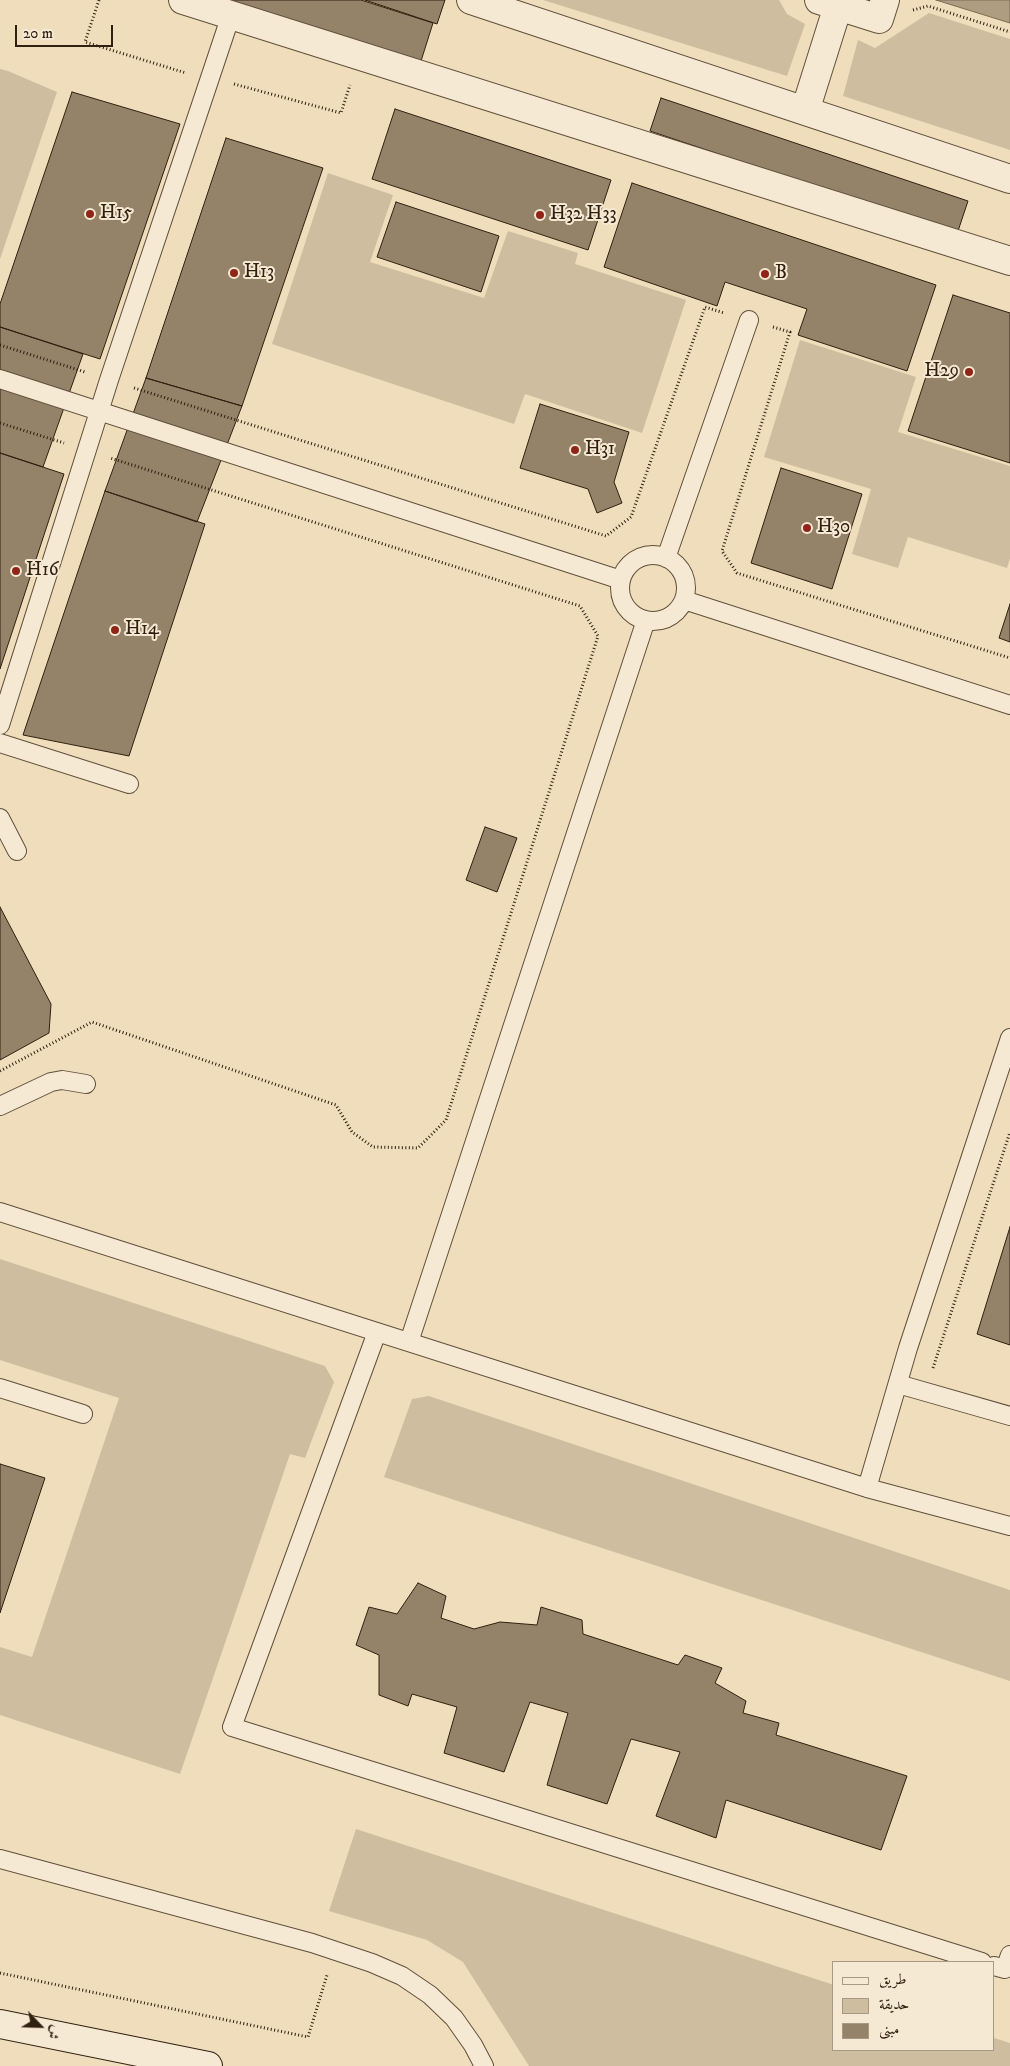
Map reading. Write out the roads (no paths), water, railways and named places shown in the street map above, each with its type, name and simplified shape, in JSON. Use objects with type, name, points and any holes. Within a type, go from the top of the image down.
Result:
[{"type":"street","points":[[183,0],[1010,261]]},
{"type":"street","points":[[471,0],[1010,179]]},
{"type":"street","points":[[805,111],[829,3],[882,10]]},
{"type":"street","points":[[0,2024],[208,2066]]},
{"type":"lane","points":[[0,725],[109,380],[231,15]]},
{"type":"lane","points":[[666,558],[748,320]]},
{"type":"lane","points":[[0,379],[621,580]]},
{"type":"lane","points":[[647,555],[657,555],[666,558],[682,570],[686,580],[684,600],[678,610],[669,617],[658,620],[646,620],[628,610],[623,601],[621,580],[625,572],[639,558],[647,555]]},
{"type":"lane","points":[[684,600],[1010,705]]},
{"type":"lane","points":[[408,1342],[646,620]]},
{"type":"lane","points":[[0,743],[129,784]]},
{"type":"lane","points":[[0,818],[17,851]]},
{"type":"lane","points":[[867,1488],[898,1384],[1010,1038]]},
{"type":"lane","points":[[0,1106],[51,1082],[62,1080],[86,1084]]},
{"type":"lane","points":[[0,1212],[867,1488],[1010,1526]]},
{"type":"lane","points":[[377,1332],[232,1727],[979,1961]]},
{"type":"lane","points":[[898,1384],[1010,1416]]},
{"type":"lane","points":[[0,1388],[83,1414]]},
{"type":"lane","points":[[0,1859],[312,1943],[372,1963],[402,1976],[430,1994],[454,2018],[473,2044],[484,2066]]},
{"type":"lane","points":[[995,1966],[1005,1969],[1010,1955]]},
{"type":"place","name":"H15","points":[[90,214]]},
{"type":"place","name":"H32 H33","points":[[540,215]]},
{"type":"place","name":"H13","points":[[234,273]]},
{"type":"place","name":"B","points":[[765,274]]},
{"type":"place","name":"H29","points":[[969,372]]},
{"type":"place","name":"H31","points":[[575,450]]},
{"type":"place","name":"H30","points":[[807,528]]},
{"type":"place","name":"H16","points":[[16,571]]},
{"type":"place","name":"H14","points":[[115,630]]}]
